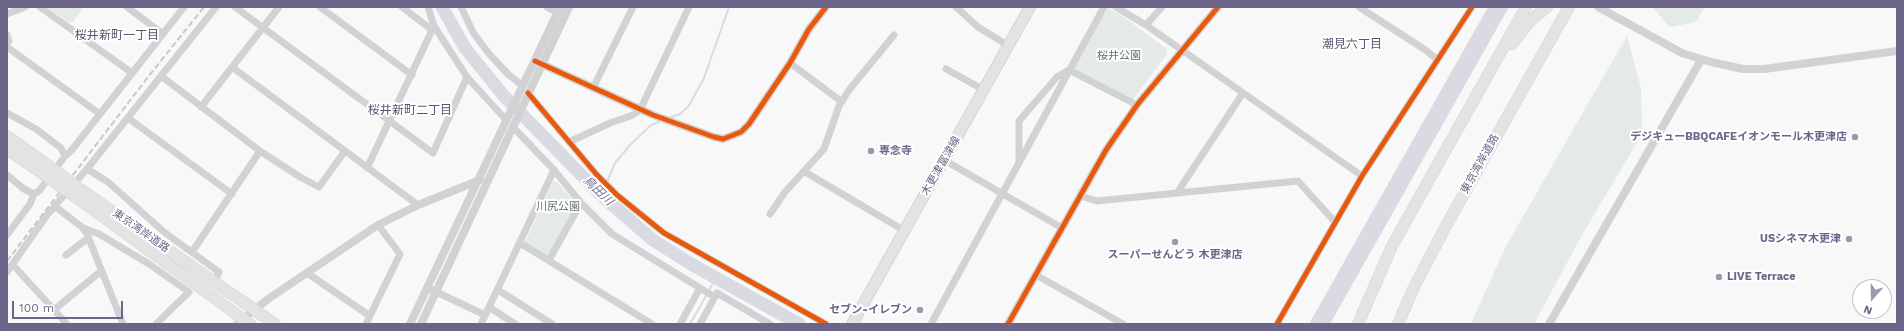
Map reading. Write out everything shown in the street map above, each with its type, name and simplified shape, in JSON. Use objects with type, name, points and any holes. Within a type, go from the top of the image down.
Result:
[{"type":"highway","points":[[1358,324],[1392,246],[1526,7]]},
{"type":"highway","points":[[1475,97],[1522,30],[1547,7]]},
{"type":"highway","name":"東京湾岸道路","points":[[1398,324],[1415,285],[1446,226],[1569,7]]},
{"type":"highway","name":"東京湾岸道路","points":[[7,136],[46,170],[77,192],[244,322]]},
{"type":"highway","name":"東京湾岸道路","points":[[7,149],[46,170]]},
{"type":"highway","name":"東京湾岸道路","points":[[77,192],[215,281],[275,324]]},
{"type":"main road","name":"木更津富津線","points":[[852,324],[1030,7]]},
{"type":"street","points":[[7,14],[25,7]]},
{"type":"street","points":[[40,7],[132,73]]},
{"type":"street","points":[[127,7],[163,34]]},
{"type":"street","points":[[7,235],[30,204],[34,194],[38,191],[65,156],[71,151],[184,7]]},
{"type":"street","points":[[7,272],[47,215],[56,207],[87,169],[216,7]]},
{"type":"street","points":[[235,7],[390,122],[433,152],[468,78]]},
{"type":"street","points":[[201,107],[279,7]]},
{"type":"street","points":[[320,7],[412,75]]},
{"type":"street","points":[[402,7],[434,28]]},
{"type":"street","points":[[428,7],[434,28],[468,78],[507,121]]},
{"type":"street","points":[[461,7],[474,34],[490,55],[509,76],[523,86]]},
{"type":"street","points":[[410,324],[483,181],[513,127],[528,94],[538,62],[558,9],[547,7]]},
{"type":"street","points":[[422,324],[523,86],[569,7]]},
{"type":"street","points":[[593,88],[633,7]]},
{"type":"street","points":[[569,142],[640,110],[688,7]]},
{"type":"street","points":[[538,62],[640,110],[723,139],[741,132],[749,124],[790,64],[809,29],[826,7]]},
{"type":"street","points":[[956,7],[978,27],[1009,46]]},
{"type":"street","points":[[931,324],[1104,7]]},
{"type":"street","points":[[1116,7],[1146,25],[1362,176]]},
{"type":"street","points":[[1146,25],[1162,7]]},
{"type":"street","points":[[1008,324],[1106,150],[1137,105],[1218,7]]},
{"type":"street","points":[[1359,7],[1437,59]]},
{"type":"street","points":[[1277,324],[1362,176],[1472,7]]},
{"type":"street","points":[[1598,7],[1682,53],[1702,60],[1743,69],[1764,69],[1897,51]]},
{"type":"street","points":[[367,168],[434,28]]},
{"type":"street","points":[[7,35],[7,43]]},
{"type":"street","points":[[770,214],[785,192],[824,150],[842,102],[849,90],[894,35]]},
{"type":"street","points":[[7,47],[100,114]]},
{"type":"street","points":[[1549,324],[1702,60]]},
{"type":"street","points":[[790,64],[842,102]]},
{"type":"street","points":[[232,66],[418,205]]},
{"type":"street","points":[[946,69],[984,90]]},
{"type":"street","points":[[1069,70],[1137,105]]},
{"type":"street","points":[[1019,164],[1019,121],[1057,77],[1069,70]]},
{"type":"street","points":[[161,76],[260,150],[300,177],[319,187],[345,151]]},
{"type":"street","points":[[1177,192],[1243,93]]},
{"type":"street","points":[[528,94],[617,195],[664,233],[826,324]]},
{"type":"street","points":[[7,113],[36,130],[61,148],[65,156]]},
{"type":"street","points":[[128,118],[232,194]]},
{"type":"street","points":[[513,127],[554,170],[581,203],[612,234],[715,297]]},
{"type":"street","points":[[192,252],[260,150]]},
{"type":"street","points":[[944,160],[1062,228]]},
{"type":"street","points":[[87,169],[108,182],[164,232],[219,272],[215,281]]},
{"type":"street","points":[[481,324],[554,170]]},
{"type":"street","points":[[805,172],[905,231]]},
{"type":"street","points":[[7,175],[24,189],[34,194]]},
{"type":"street","points":[[244,322],[255,310],[378,225],[418,205],[483,181]]},
{"type":"street","points":[[1081,196],[1096,201],[1298,181],[1335,222]]},
{"type":"street","points":[[549,260],[581,203]]},
{"type":"street","points":[[56,207],[83,228],[99,234],[149,264],[189,292],[156,324]]},
{"type":"street","points":[[366,324],[400,254],[378,225]]},
{"type":"street","points":[[83,228],[123,324]]},
{"type":"street","points":[[66,255],[88,238]]},
{"type":"street","points":[[520,243],[652,324]]},
{"type":"street","points":[[13,265],[66,323],[65,324]]},
{"type":"street","points":[[54,310],[101,271]]},
{"type":"street","points":[[307,273],[370,316]]},
{"type":"street","points":[[1036,275],[1123,324]]},
{"type":"street","points":[[428,288],[485,315]]},
{"type":"street","points":[[680,324],[700,288]]},
{"type":"street","points":[[498,290],[552,324]]},
{"type":"street","points":[[700,324],[717,294],[770,324]]},
{"type":"street","points":[[489,307],[515,324]]},
{"type":"green space","points":[[47,7],[84,7],[73,22],[68,22]]},
{"type":"green space","points":[[1652,7],[1705,7],[1696,22],[1670,27]]},
{"type":"green space","name":"桜井公園","points":[[1108,8],[1121,15],[1167,49],[1167,54],[1132,101],[1073,71],[1074,66]]},
{"type":"green space","points":[[1627,36],[1641,88],[1642,134],[1582,235],[1534,324],[1471,324],[1505,248]]},
{"type":"green space","name":"川尻公園","points":[[556,181],[576,203],[576,206],[549,254],[546,255],[525,242],[553,182]]},
{"type":"shaded area","points":[[1488,7],[1509,7],[1330,324],[1309,324]]},
{"type":"waterway","name":"鳥田川","points":[[442,7],[465,48],[504,96],[602,196],[653,240],[691,264],[799,324]]},
{"type":"waterway","points":[[669,118],[680,114],[688,107],[704,78],[729,7]]},
{"type":"waterway","points":[[607,182],[615,163],[630,145],[651,125],[661,121]]},
{"type":"waterway","points":[[602,196],[606,186]]},
{"type":"waterway","points":[[690,324],[716,278]]},
{"type":"railway","points":[[7,261],[148,77],[204,7]]},
{"type":"cycle path","points":[[535,61],[653,115],[723,139],[741,132],[749,124],[790,63],[809,29],[826,7]]},
{"type":"cycle path","points":[[1008,324],[1106,150],[1137,105],[1218,7]]},
{"type":"cycle path","points":[[1277,324],[1362,176],[1472,7]]},
{"type":"cycle path","points":[[528,93],[597,175],[617,195],[664,233],[826,324]]},
{"type":"place","name":"デジキューBBQCAFEイオンモール木更津店","points":[[1855,137]]},
{"type":"place","name":"専念寺","points":[[871,151]]},
{"type":"place","name":"USシネマ木更津","points":[[1849,239]]},
{"type":"place","name":"スーパーせんどう 木更津店","points":[[1175,242]]},
{"type":"place","name":"LIVE Terrace","points":[[1719,277]]},
{"type":"place","name":"セブン-イレブン","points":[[920,310]]},
{"type":"district","name":"桜井新町一丁目","points":[[117,35]]},
{"type":"district","name":"潮見六丁目","points":[[1352,44]]},
{"type":"district","name":"桜井新町二丁目","points":[[410,110]]}]
